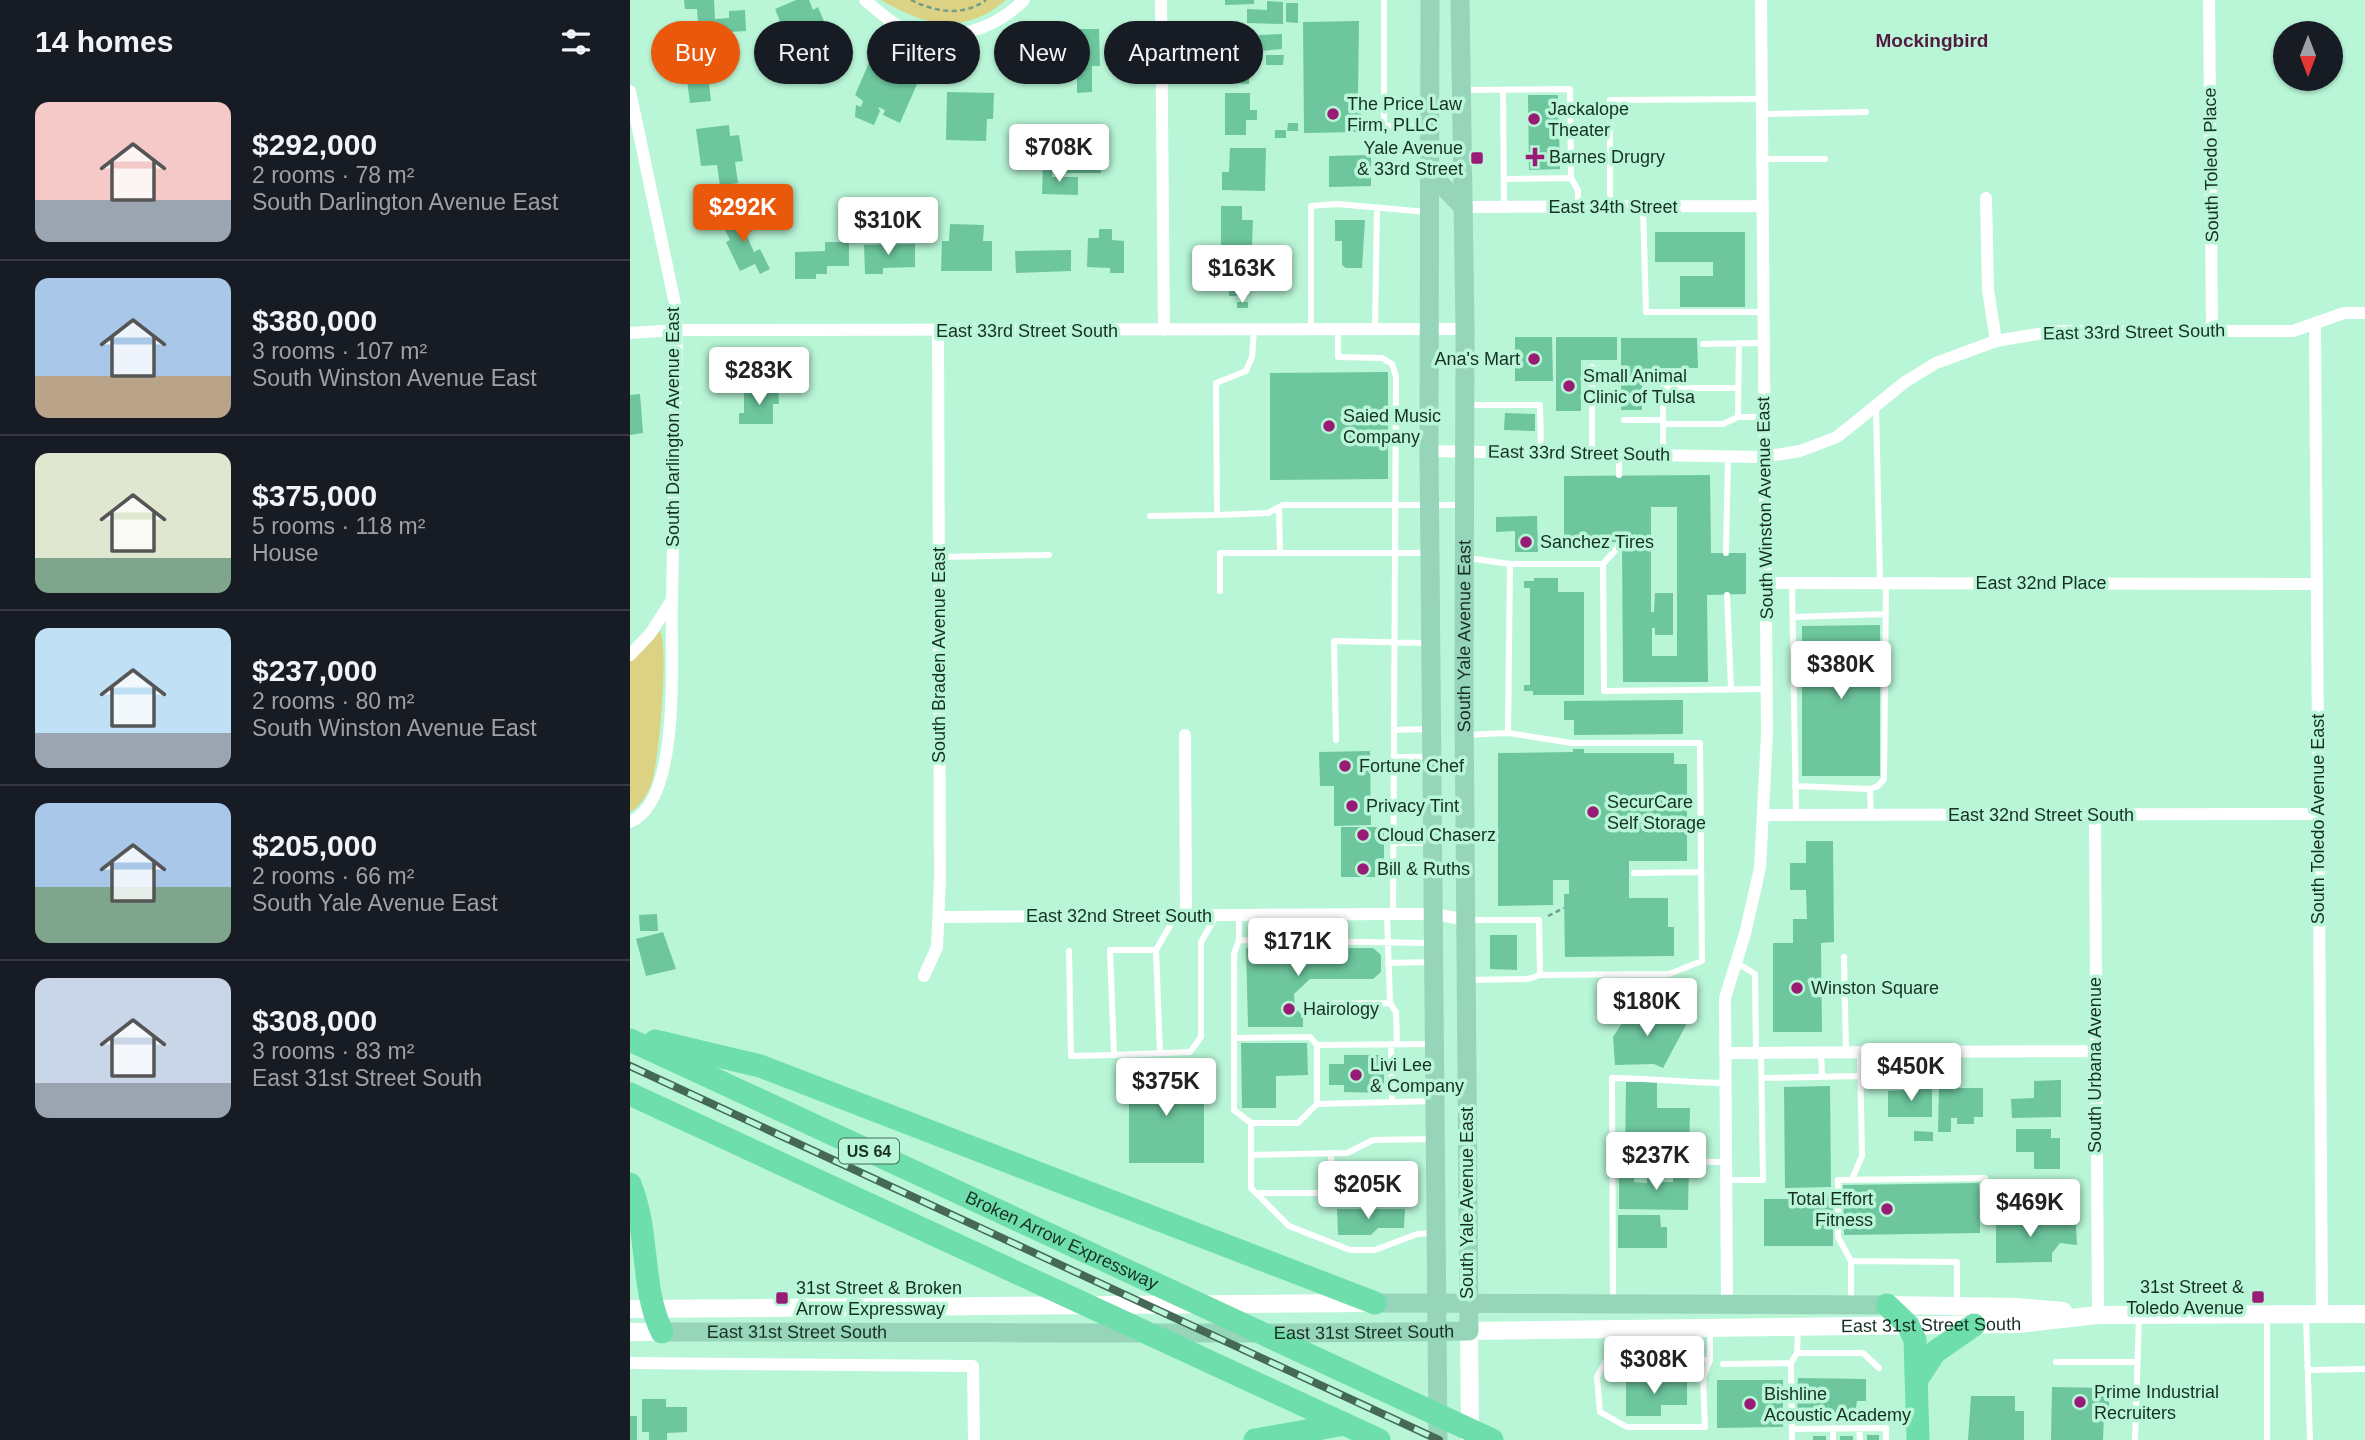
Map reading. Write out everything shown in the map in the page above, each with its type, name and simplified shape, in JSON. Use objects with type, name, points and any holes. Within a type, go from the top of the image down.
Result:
[{"type":"highway","points":[[630,1035],[760,1066],[1375,1303]]},
{"type":"highway","name":"Broken Arrow Expressway","points":[[630,1040],[1492,1440]]},
{"type":"highway","name":"US 64","points":[[630,1094],[1379,1440]]},
{"type":"highway","points":[[630,1184],[644,1227],[640,1309],[662,1332]]},
{"type":"highway","points":[[1887,1305],[1908,1325],[1918,1354],[1918,1440]]},
{"type":"highway","points":[[1918,1378],[1935,1352],[1974,1325]]},
{"type":"highway","points":[[1255,1440],[1345,1424]]},
{"type":"main road","name":"South Yale Avenue East","points":[[1430,0],[1428,329],[1436,914],[1438,1440]]},
{"type":"main road","name":"South Yale Avenue East","points":[[1460,0],[1466,451],[1464,735],[1470,1440]]},
{"type":"main road","points":[[1429,172],[1463,207]]},
{"type":"main road","name":"East 31st Street South","points":[[640,1309],[1467,1302],[2017,1307],[2098,1315]]},
{"type":"main road","name":"East 31st Street South","points":[[630,1332],[1437,1332],[1974,1325],[2098,1315],[2365,1314]]},
{"type":"street","points":[[865,0],[901,27],[963,36],[1012,12],[1024,0]]},
{"type":"street","name":"South Winston Avenue East","points":[[1727,1304],[1725,998],[1756,889],[1764,815],[1766,583],[1761,0]]},
{"type":"street","name":"South Toledo Place","points":[[2209,0],[2212,330]]},
{"type":"street","points":[[1158,3],[1164,330]]},
{"type":"street","name":"South Darlington Avenue East","points":[[630,91],[675,304],[677,330],[668,742],[662,776],[648,808],[630,822]]},
{"type":"street","points":[[1986,198],[1987,290],[1996,341]]},
{"type":"street","name":"East 34th Street","points":[[1463,207],[1762,206]]},
{"type":"street","name":"East 33rd Street South","points":[[1429,451],[1763,457],[1800,451],[1837,437],[1905,382],[1936,363],[1996,341],[2056,331],[2293,331],[2344,313],[2365,313]]},
{"type":"street","name":"South Toledo Avenue East","points":[[2314,1313],[2318,814],[2315,325]]},
{"type":"street","name":"East 33rd Street South","points":[[630,333],[677,330],[938,332],[1465,329]]},
{"type":"street","name":"South Braden Avenue East","points":[[925,976],[937,947],[939,917],[938,332]]},
{"type":"street","name":"East 32nd Place","points":[[1766,583],[2316,584]]},
{"type":"street","points":[[630,655],[650,634],[672,600]]},
{"type":"street","points":[[1181,915],[1185,735]]},
{"type":"street","name":"South Urbana Avenue","points":[[2095,814],[2094,1051],[2098,1315]]},
{"type":"street","name":"East 32nd Street South","points":[[1764,815],[2318,814]]},
{"type":"street","name":"East 32nd Street South","points":[[939,917],[1436,914],[1466,920]]},
{"type":"street","points":[[1725,1053],[2094,1051]]},
{"type":"street","name":"East 31st Street South","points":[[630,1363],[973,1366],[974,1440]]},
{"type":"lane","points":[[1384,0],[1384,127],[1429,126]]},
{"type":"lane","points":[[1462,90],[1570,89],[1571,178],[1578,190],[1578,207]]},
{"type":"lane","points":[[1503,90],[1504,207]]},
{"type":"lane","points":[[1610,206],[1610,100],[1760,99]]},
{"type":"lane","points":[[1760,114],[1866,112]]},
{"type":"lane","points":[[1761,159],[1825,159]]},
{"type":"lane","points":[[1504,179],[1571,178]]},
{"type":"lane","points":[[1311,330],[1311,206],[1336,204],[1429,212]]},
{"type":"lane","points":[[1643,206],[1646,312],[1763,312]]},
{"type":"lane","points":[[1375,329],[1377,208]]},
{"type":"lane","points":[[1338,329],[1338,357],[1382,358],[1392,364],[1395,376],[1394,808],[1388,941],[1390,1003],[1395,1012],[1392,1102]]},
{"type":"lane","points":[[1217,515],[1216,383],[1246,371],[1252,357],[1254,330]]},
{"type":"lane","points":[[1738,417],[1739,343]]},
{"type":"lane","points":[[1703,344],[1763,343]]},
{"type":"lane","points":[[1592,367],[1592,453]]},
{"type":"lane","points":[[1663,454],[1663,388],[1738,388]]},
{"type":"lane","points":[[1465,405],[1540,405],[1541,452]]},
{"type":"lane","points":[[1795,786],[1870,789],[1878,786],[1884,779],[1885,614],[1876,405]]},
{"type":"lane","points":[[1624,420],[1723,425],[1738,417],[1763,417]]},
{"type":"lane","points":[[1619,454],[1619,475]]},
{"type":"lane","points":[[1726,553],[1728,456]]},
{"type":"lane","points":[[1150,516],[1268,513],[1279,508],[1465,505]]},
{"type":"lane","points":[[1279,508],[1280,553]]},
{"type":"lane","points":[[1619,542],[1618,547],[1603,564],[1604,691],[1766,689]]},
{"type":"lane","points":[[1220,591],[1220,553],[1430,553]]},
{"type":"lane","points":[[939,557],[1049,555]]},
{"type":"lane","points":[[1465,557],[1510,564],[1603,564]]},
{"type":"lane","points":[[1508,733],[1510,564]]},
{"type":"lane","points":[[1792,583],[1796,815]]},
{"type":"lane","points":[[1727,595],[1731,688]]},
{"type":"lane","points":[[1793,617],[1885,614]]},
{"type":"lane","points":[[1336,740],[1334,641],[1432,643]]},
{"type":"lane","points":[[1394,730],[1433,729]]},
{"type":"lane","points":[[1464,735],[1508,733],[1572,743],[1700,743],[1702,961],[1669,974],[1540,975],[1528,979],[1466,980]]},
{"type":"lane","points":[[1394,757],[1434,757]]},
{"type":"lane","points":[[1870,789],[1871,815]]},
{"type":"lane","points":[[1394,808],[1435,808]]},
{"type":"lane","points":[[1393,843],[1435,843]]},
{"type":"lane","points":[[1634,873],[1701,872]]},
{"type":"lane","points":[[1160,1053],[1156,950],[1181,915]]},
{"type":"lane","points":[[1069,951],[1071,1056],[1190,1052],[1201,1037],[1201,942],[1216,916]]},
{"type":"lane","points":[[1239,916],[1239,940],[1234,954],[1234,1110],[1251,1123],[1298,1123],[1317,1104],[1435,1101]]},
{"type":"lane","points":[[1466,920],[1539,920],[1540,975]]},
{"type":"lane","points":[[1239,940],[1388,941],[1435,952]]},
{"type":"lane","points":[[1114,1055],[1110,950],[1156,950]]},
{"type":"lane","points":[[1388,963],[1435,952]]},
{"type":"lane","points":[[1844,957],[1846,1052]]},
{"type":"lane","points":[[1726,1180],[1763,1180],[1762,1078],[1758,1052],[1755,974],[1736,962]]},
{"type":"lane","points":[[1310,1004],[1390,1003]]},
{"type":"lane","points":[[1234,1038],[1310,1037],[1317,1045],[1317,1104]]},
{"type":"lane","points":[[1317,1045],[1435,1044]]},
{"type":"lane","points":[[1821,1052],[1822,1077]]},
{"type":"lane","points":[[1852,1180],[1862,1156],[1860,1052]]},
{"type":"lane","points":[[1762,1078],[1861,1076]]},
{"type":"lane","points":[[1613,1303],[1612,1078],[1659,1078],[1674,1083],[1725,1083]]},
{"type":"lane","points":[[1251,1123],[1251,1188],[1289,1226],[1350,1250],[1375,1251],[1417,1234],[1436,1233]]},
{"type":"lane","points":[[1251,1155],[1347,1153],[1373,1140],[1436,1139]]},
{"type":"lane","points":[[1256,1193],[1319,1193],[1331,1175],[1331,1153]]},
{"type":"lane","points":[[1613,1161],[1726,1162]]},
{"type":"lane","points":[[1852,1305],[1851,1261],[1839,1237],[1838,1180],[1985,1178]]},
{"type":"lane","points":[[1851,1261],[1957,1262],[1957,1306]]},
{"type":"lane","points":[[2310,1440],[2308,1370],[2314,1313]]},
{"type":"lane","points":[[2267,1314],[2267,1440]]},
{"type":"lane","points":[[2135,1440],[2139,1315]]},
{"type":"lane","points":[[1608,1329],[1607,1359],[1597,1377],[1600,1412],[1627,1427],[1705,1427],[1703,1378],[1710,1360],[1710,1327]]},
{"type":"lane","points":[[1792,1440],[1791,1363],[1797,1353],[1798,1327]]},
{"type":"lane","points":[[1797,1353],[1863,1353],[1879,1368]]},
{"type":"lane","points":[[1607,1359],[1710,1360]]},
{"type":"lane","points":[[2056,1362],[2137,1362]]},
{"type":"lane","points":[[1723,1364],[1791,1363]]},
{"type":"lane","points":[[2308,1370],[2365,1369]]},
{"type":"lane","points":[[1792,1429],[1886,1428],[1886,1440]]},
{"type":"lane","points":[[1833,1429],[1833,1440]]},
{"type":"lane","points":[[1859,1429],[1860,1440]]},
{"type":"path","points":[[911,0],[943,11],[960,11],[986,0]]},
{"type":"path","points":[[1539,920],[1564,908]]},
{"type":"shaded area","points":[[881,0],[1006,0],[967,21],[929,21]]},
{"type":"shaded area","points":[[757,209],[767,213],[767,221],[748,218],[748,211]]},
{"type":"shaded area","points":[[660,631],[664,658],[655,770],[646,795],[630,812],[630,662]]},
{"type":"building","points":[[684,0],[714,0],[715,19],[729,18],[729,11],[745,10],[746,31],[740,31],[740,21],[698,21],[697,9],[685,9]]},
{"type":"building","points":[[796,0],[809,0],[813,10],[818,7],[824,21],[780,21],[775,9]]},
{"type":"building","points":[[1225,0],[1254,0],[1254,4],[1225,5]]},
{"type":"building","points":[[1267,1],[1283,2],[1283,24],[1247,21],[1247,9],[1267,10]]},
{"type":"building","points":[[1286,3],[1298,3],[1298,23],[1286,22]]},
{"type":"building","points":[[1359,21],[1358,97],[1361,97],[1361,132],[1304,133],[1303,22]]},
{"type":"building","points":[[1090,29],[1099,29],[1100,66],[1092,66],[1092,92],[1077,93],[1077,84],[1090,84]]},
{"type":"building","points":[[1282,34],[1282,49],[1263,51],[1263,35]]},
{"type":"building","points":[[1266,55],[1284,55],[1283,65],[1266,65]]},
{"type":"building","points":[[867,67],[867,84],[917,84],[900,123],[883,115],[885,110],[878,107],[880,111],[874,125],[855,117],[856,105],[861,107],[863,101],[855,95]]},
{"type":"building","points":[[687,84],[709,84],[711,101],[690,103]]},
{"type":"building","points":[[947,92],[994,93],[993,119],[987,119],[986,141],[946,140]]},
{"type":"building","points":[[1225,93],[1250,93],[1250,110],[1257,110],[1257,120],[1246,120],[1246,135],[1225,135]]},
{"type":"building","points":[[1528,95],[1558,95],[1560,169],[1529,170]]},
{"type":"building","points":[[1288,123],[1298,123],[1298,131],[1287,131]]},
{"type":"building","points":[[729,125],[730,136],[739,135],[743,161],[735,162],[738,183],[720,186],[717,165],[701,166],[696,129]]},
{"type":"building","points":[[1101,128],[1101,173],[1061,173],[1060,129]]},
{"type":"building","points":[[1275,130],[1286,130],[1286,138],[1275,138]]},
{"type":"building","points":[[1230,148],[1266,148],[1265,191],[1222,190],[1222,172],[1229,172]]},
{"type":"building","points":[[1371,155],[1371,186],[1329,187],[1329,156]]},
{"type":"building","points":[[1043,167],[1053,167],[1052,177],[1078,177],[1078,195],[1042,194]]},
{"type":"building","points":[[1221,206],[1242,206],[1242,220],[1253,220],[1252,246],[1221,246]]},
{"type":"building","points":[[742,211],[752,231],[746,234],[754,252],[760,249],[770,269],[760,274],[755,264],[740,271],[726,242],[730,240],[721,222]]},
{"type":"building","points":[[1335,220],[1365,220],[1362,268],[1346,268],[1342,265],[1342,241],[1335,241]]},
{"type":"building","points":[[950,224],[984,225],[983,241],[992,241],[992,271],[941,271],[942,241],[949,241]]},
{"type":"building","points":[[1099,229],[1112,229],[1112,240],[1124,241],[1124,273],[1110,273],[1110,268],[1087,267],[1088,238],[1099,238]]},
{"type":"building","points":[[1655,232],[1745,232],[1745,307],[1680,307],[1680,276],[1713,276],[1713,262],[1655,262]]},
{"type":"building","points":[[825,242],[849,242],[849,266],[827,266],[827,274],[816,274],[816,279],[795,279],[795,252],[825,251]]},
{"type":"building","points":[[915,244],[915,267],[883,268],[883,274],[865,274],[864,245]]},
{"type":"building","points":[[1071,250],[1071,271],[1016,273],[1015,251]]},
{"type":"building","points":[[1224,259],[1257,259],[1258,271],[1248,272],[1248,296],[1229,296],[1229,272],[1224,272]]},
{"type":"building","points":[[1237,302],[1248,302],[1248,308],[1237,308]]},
{"type":"building","name":"Ana's Mart","points":[[1515,337],[1552,337],[1553,381],[1515,381]]},
{"type":"building","name":"Small Animal Clinic of Tulsa","points":[[1556,337],[1617,337],[1617,360],[1581,360],[1581,411],[1556,411]]},
{"type":"building","points":[[1621,338],[1697,338],[1698,368],[1653,368],[1653,376],[1642,376],[1642,410],[1621,410]]},
{"type":"building","name":"Saied Music Company","points":[[1388,372],[1388,479],[1270,480],[1270,373]]},
{"type":"building","points":[[778,389],[779,404],[773,404],[773,424],[739,424],[739,413],[744,413],[744,390]]},
{"type":"building","points":[[640,394],[643,433],[630,435],[630,395]]},
{"type":"building","points":[[1505,413],[1535,414],[1535,431],[1504,430]]},
{"type":"building","points":[[1710,475],[1711,553],[1746,553],[1746,594],[1707,595],[1708,682],[1623,682],[1622,542],[1564,543],[1564,476]],"holes":[[[1651,507],[1677,507],[1677,656],[1652,656],[1652,628],[1655,628],[1655,635],[1673,635],[1673,593],[1655,593],[1654,612],[1651,612]]]},
{"type":"building","name":"Sanchez Tires","points":[[1537,516],[1538,552],[1515,552],[1515,531],[1496,532],[1496,517]]},
{"type":"building","points":[[1534,578],[1558,578],[1558,592],[1584,592],[1584,695],[1533,695],[1533,691],[1524,691],[1524,685],[1530,685],[1530,588],[1524,588],[1524,581],[1534,581]]},
{"type":"building","points":[[1880,625],[1880,776],[1802,776],[1802,626]]},
{"type":"building","points":[[1683,700],[1683,734],[1574,735],[1574,720],[1564,720],[1564,701]]},
{"type":"building","name":"SecurCare Self Storage","points":[[1573,749],[1584,749],[1584,753],[1674,753],[1674,764],[1687,764],[1687,861],[1629,861],[1629,898],[1668,898],[1668,927],[1674,927],[1674,956],[1565,957],[1564,894],[1569,894],[1569,880],[1553,880],[1553,905],[1498,906],[1498,753],[1573,752]]},
{"type":"building","points":[[1370,751],[1371,825],[1334,826],[1334,786],[1320,786],[1319,752]]},
{"type":"building","points":[[1341,827],[1384,827],[1384,877],[1341,877]]},
{"type":"building","points":[[1806,841],[1833,841],[1834,942],[1821,943],[1822,1032],[1773,1032],[1773,943],[1793,943],[1793,919],[1807,919],[1806,890],[1790,890],[1790,863],[1806,863]]},
{"type":"building","points":[[657,914],[658,931],[640,931],[639,915]]},
{"type":"building","points":[[663,932],[676,969],[646,976],[636,939]]},
{"type":"building","points":[[1490,935],[1517,935],[1517,970],[1490,969]]},
{"type":"building","points":[[1246,948],[1373,948],[1381,955],[1381,972],[1373,979],[1310,979],[1294,994],[1295,1008],[1303,1016],[1303,1027],[1248,1027]]},
{"type":"building","points":[[1641,1005],[1651,1012],[1655,1006],[1686,1025],[1663,1068],[1654,1064],[1615,1065],[1613,1037],[1628,1014],[1631,1011],[1636,1014]]},
{"type":"building","points":[[1241,1043],[1307,1043],[1308,1075],[1276,1076],[1276,1108],[1242,1108]]},
{"type":"building","name":"Livi Lee & Company","points":[[1344,1055],[1384,1055],[1384,1093],[1344,1092],[1344,1085],[1329,1085],[1329,1064],[1344,1064]]},
{"type":"building","points":[[1129,1073],[1204,1073],[1204,1163],[1129,1163]]},
{"type":"building","points":[[2061,1080],[2061,1117],[2012,1118],[2011,1099],[2034,1098],[2034,1081]]},
{"type":"building","points":[[1626,1082],[1657,1082],[1657,1108],[1690,1108],[1689,1158],[1625,1157]]},
{"type":"building","points":[[1830,1086],[1831,1187],[1785,1188],[1784,1087]]},
{"type":"building","points":[[1906,1087],[1932,1087],[1932,1117],[1888,1117],[1888,1091],[1907,1090]]},
{"type":"building","points":[[1939,1088],[1983,1088],[1983,1117],[1974,1117],[1974,1124],[1957,1124],[1957,1118],[1951,1118],[1951,1132],[1938,1132]]},
{"type":"building","points":[[2016,1129],[2051,1129],[2051,1138],[2060,1138],[2060,1169],[2034,1169],[2034,1152],[2016,1152]]},
{"type":"building","points":[[1914,1131],[1933,1132],[1933,1141],[1914,1141]]},
{"type":"building","points":[[1673,1164],[1689,1164],[1688,1210],[1619,1209],[1619,1177],[1634,1178],[1634,1182],[1647,1183],[1647,1176],[1662,1176],[1662,1182],[1673,1182]]},
{"type":"building","points":[[1979,1183],[1980,1233],[1844,1235],[1843,1185]]},
{"type":"building","points":[[1793,1195],[1833,1195],[1833,1246],[1764,1246],[1764,1199],[1793,1199]]},
{"type":"building","points":[[1337,1209],[1405,1209],[1404,1228],[1378,1228],[1371,1235],[1338,1235]]},
{"type":"building","points":[[1618,1215],[1660,1215],[1661,1227],[1667,1227],[1667,1248],[1618,1248]]},
{"type":"building","points":[[1996,1216],[2042,1216],[2042,1225],[2076,1225],[2077,1245],[2060,1243],[2052,1253],[2052,1262],[1996,1263]]},
{"type":"building","points":[[1798,1378],[1866,1379],[1866,1401],[1857,1401],[1854,1421],[1797,1421]]},
{"type":"building","points":[[1626,1380],[1687,1381],[1687,1405],[1661,1405],[1661,1416],[1626,1416]]},
{"type":"building","name":"Bishline Acoustic Academy","points":[[1717,1380],[1783,1380],[1783,1427],[1717,1428]]},
{"type":"building","name":"Prime Industrial Recruiters","points":[[2052,1387],[2109,1388],[2109,1415],[2104,1415],[2103,1440],[2051,1440]]},
{"type":"building","points":[[1971,1396],[2015,1396],[2015,1411],[2024,1411],[2024,1440],[1968,1440]]},
{"type":"building","points":[[642,1399],[666,1399],[666,1407],[687,1407],[687,1432],[667,1433],[667,1440],[649,1440],[649,1432],[642,1432]]},
{"type":"building","points":[[630,1416],[637,1416],[637,1440],[630,1440]]},
{"type":"building","points":[[1867,1435],[1879,1435],[1879,1440],[1867,1440]]},
{"type":"building","points":[[1813,1436],[1826,1436],[1826,1440],[1813,1440]]},
{"type":"building","points":[[1840,1436],[1853,1436],[1853,1440],[1840,1440]]},
{"type":"railway","points":[[630,1066],[1439,1440]]},
{"type":"place","name":"The Price Law Firm, PLLC","points":[[1333,114]]},
{"type":"place","name":"Jackalope Theater","points":[[1534,119]]},
{"type":"place","name":"Barnes Drugry","points":[[1535,157]]},
{"type":"place","name":"Yale Avenue & 33rd Street","points":[[1477,158]]},
{"type":"place","name":"Ana's Mart","points":[[1534,359]]},
{"type":"place","name":"Small Animal Clinic of Tulsa","points":[[1569,386]]},
{"type":"place","name":"Saied Music Company","points":[[1329,426]]},
{"type":"place","name":"Sanchez Tires","points":[[1526,542]]},
{"type":"place","name":"Fortune Chef","points":[[1345,766]]},
{"type":"place","name":"Privacy Tint","points":[[1352,806]]},
{"type":"place","name":"SecurCare Self Storage","points":[[1593,812]]},
{"type":"place","name":"Cloud Chaserz","points":[[1363,835]]},
{"type":"place","name":"Bill & Ruths","points":[[1363,869]]},
{"type":"place","name":"Winston Square","points":[[1797,988]]},
{"type":"place","name":"Hairology","points":[[1289,1009]]},
{"type":"place","name":"Livi Lee & Company","points":[[1356,1075]]},
{"type":"place","name":"Total Effort Fitness","points":[[1887,1209]]},
{"type":"place","name":"31st Street & Toledo Avenue","points":[[2258,1297]]},
{"type":"place","name":"31st Street & Broken Arrow Expressway","points":[[782,1298]]},
{"type":"place","name":"Prime Industrial Recruiters","points":[[2080,1402]]},
{"type":"place","name":"Bishline Acoustic Academy","points":[[1750,1404]]},
{"type":"district","name":"Mockingbird","points":[[1932,40]]}]
